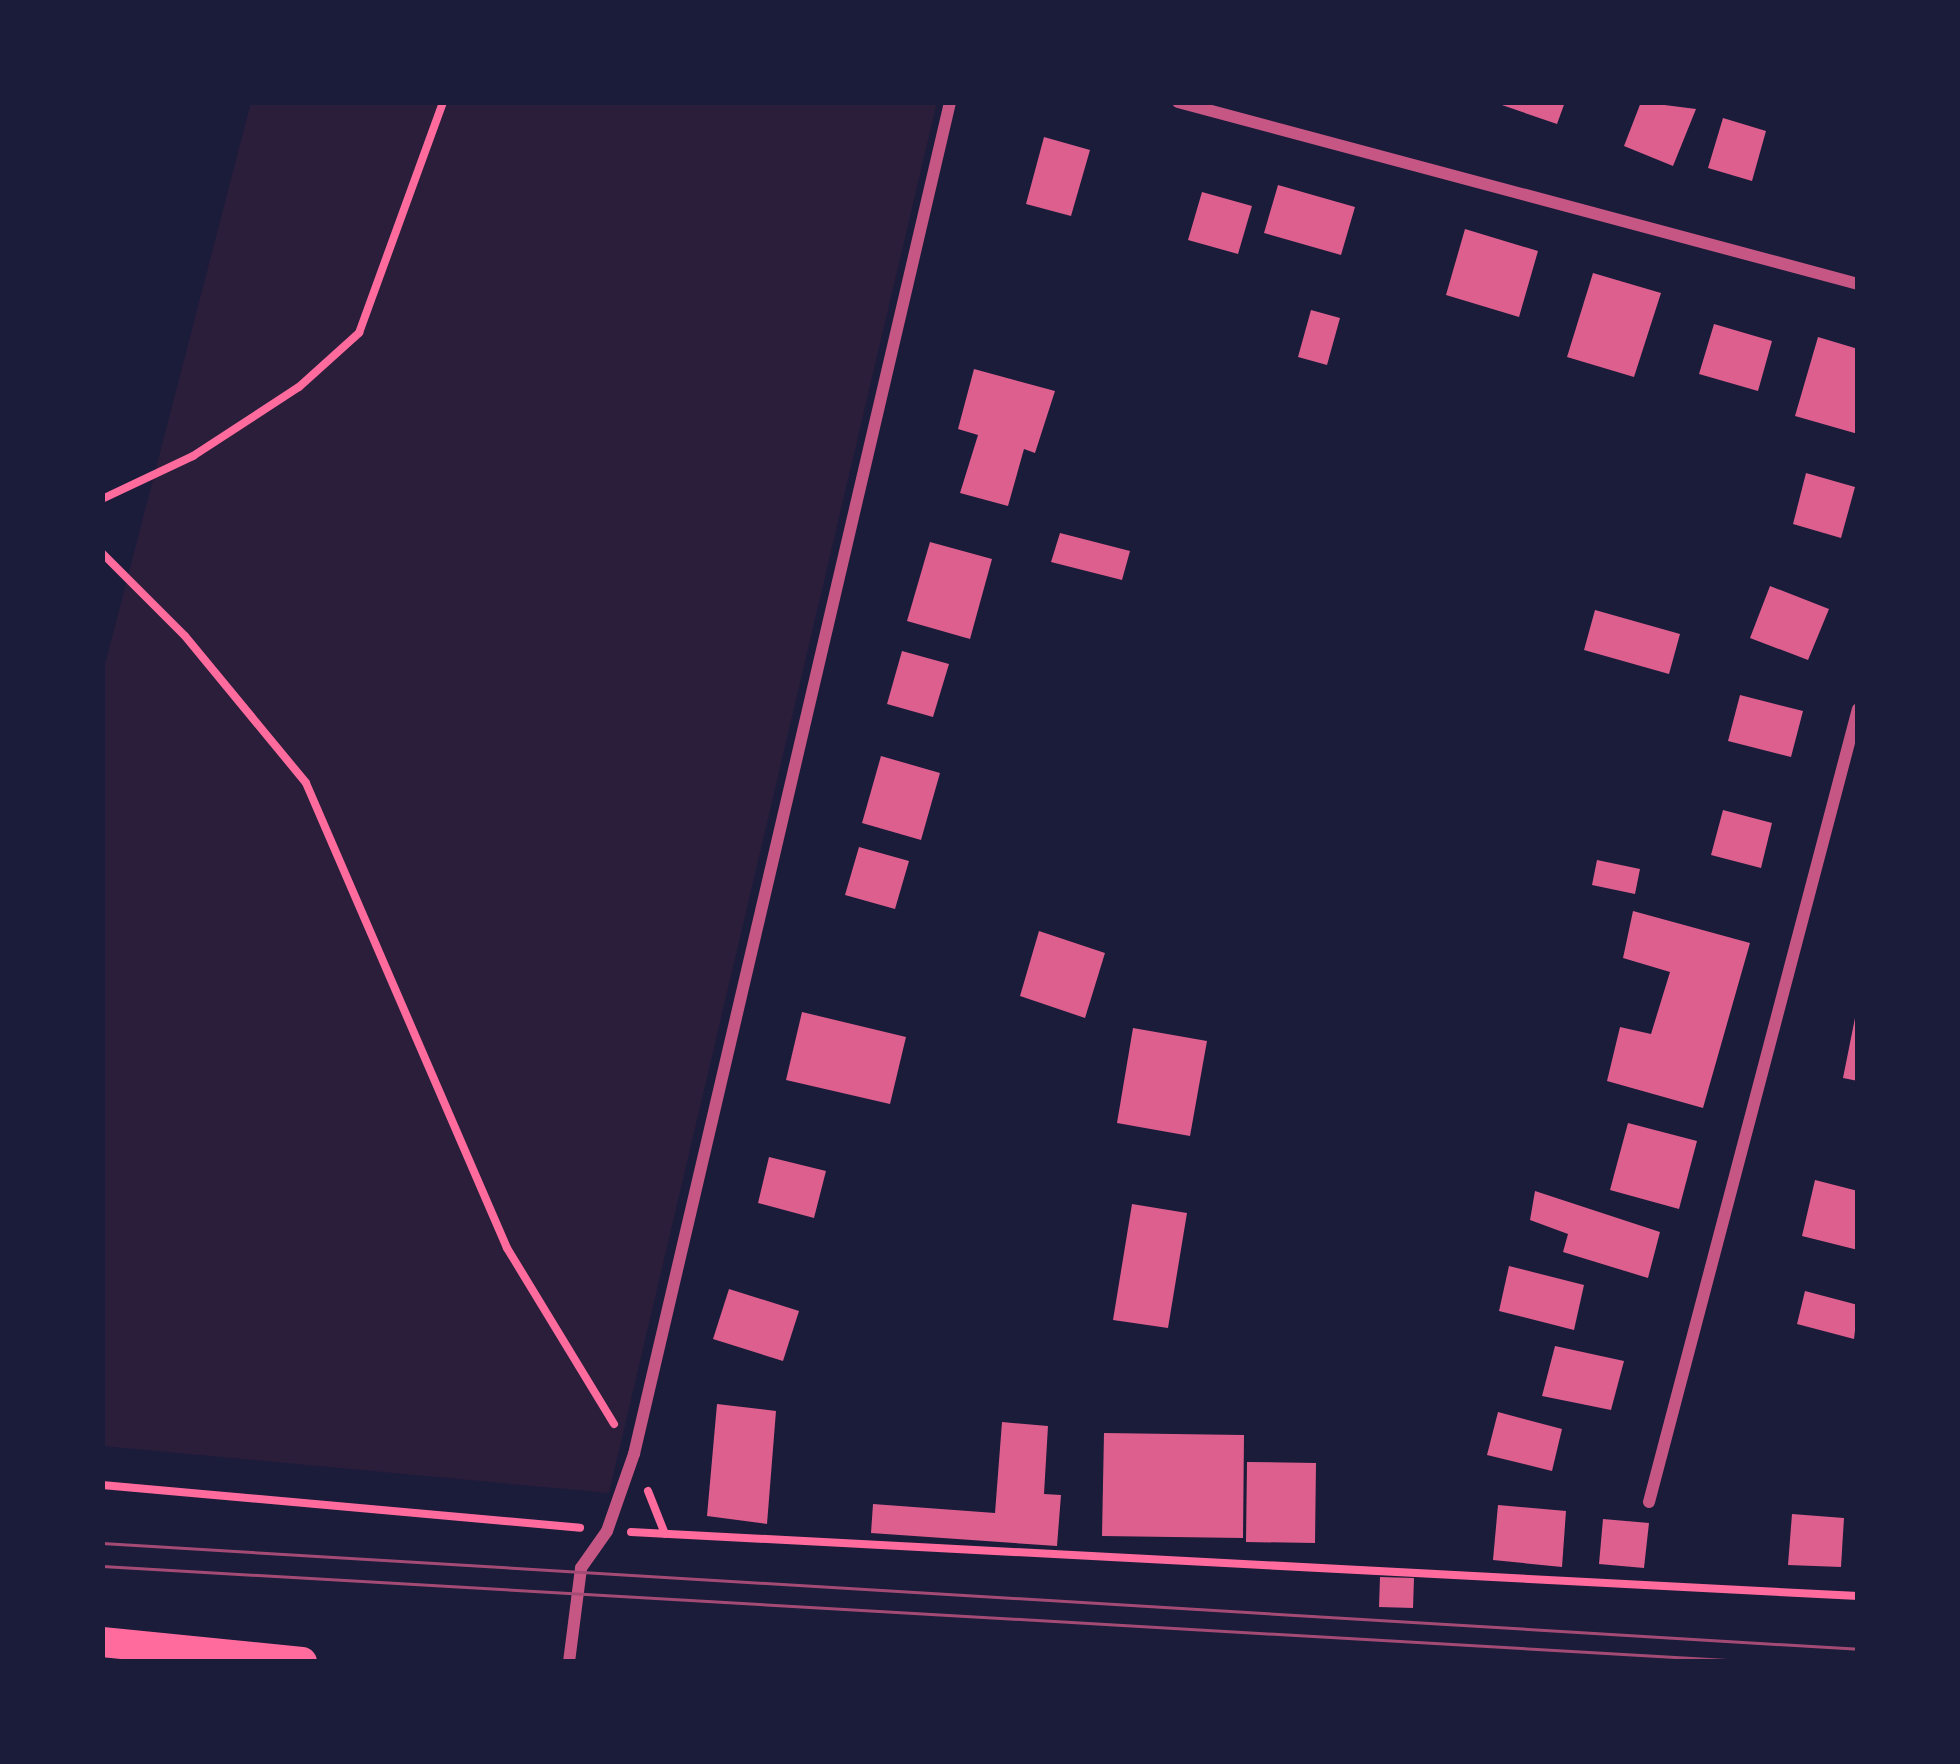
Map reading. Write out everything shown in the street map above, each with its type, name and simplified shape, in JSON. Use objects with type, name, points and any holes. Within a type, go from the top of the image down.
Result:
[{"type":"main road","points":[[102,1642],[302,1662]]},
{"type":"street","points":[[569,1662],[581,1568],[607,1531],[634,1454],[950,102]]},
{"type":"street","points":[[1178,102],[1858,284]]},
{"type":"street","points":[[1648,1502],[1858,709]]},
{"type":"path","points":[[102,499],[194,456],[299,387],[359,333],[442,102]]},
{"type":"path","points":[[102,553],[185,636],[306,783],[507,1248],[634,1454],[665,1534]]},
{"type":"path","points":[[102,1485],[607,1531],[1858,1596]]},
{"type":"shaded area","points":[[251,102],[937,102],[609,1493],[102,1446],[102,676]]},
{"type":"building","points":[[1493,102],[1565,102],[1557,124]]},
{"type":"building","points":[[1641,102],[1696,109],[1673,166],[1624,146]]},
{"type":"building","points":[[1723,118],[1766,131],[1752,181],[1708,168]]},
{"type":"building","points":[[1044,137],[1090,150],[1071,216],[1026,204]]},
{"type":"building","points":[[1278,185],[1355,207],[1341,255],[1264,233]]},
{"type":"building","points":[[1202,192],[1252,206],[1238,254],[1188,240]]},
{"type":"building","points":[[1465,229],[1538,251],[1519,317],[1446,295]]},
{"type":"building","points":[[1593,273],[1661,293],[1634,377],[1567,357]]},
{"type":"building","points":[[1311,310],[1340,318],[1327,365],[1298,357]]},
{"type":"building","points":[[1714,324],[1772,341],[1758,391],[1699,374]]},
{"type":"building","points":[[1818,337],[1858,349],[1858,434],[1795,416]]},
{"type":"building","points":[[974,369],[1055,391],[1035,453],[1024,449],[1008,506],[960,493],[978,435],[958,429]]},
{"type":"building","points":[[1806,473],[1855,487],[1841,538],[1793,524]]},
{"type":"building","points":[[1060,533],[1130,551],[1122,580],[1051,562]]},
{"type":"building","points":[[930,542],[992,559],[970,639],[907,621]]},
{"type":"building","points":[[1770,586],[1829,609],[1808,660],[1750,638]]},
{"type":"building","points":[[1595,610],[1680,634],[1669,674],[1584,650]]},
{"type":"building","points":[[902,651],[949,664],[933,717],[887,704]]},
{"type":"building","points":[[1740,695],[1803,711],[1791,757],[1728,741]]},
{"type":"building","points":[[881,756],[940,773],[921,840],[862,823]]},
{"type":"building","points":[[1723,810],[1772,823],[1761,868],[1711,855]]},
{"type":"building","points":[[859,847],[909,861],[895,909],[845,895]]},
{"type":"building","points":[[1597,860],[1640,869],[1635,894],[1592,885]]},
{"type":"building","points":[[1633,911],[1750,943],[1703,1108],[1607,1081],[1620,1027],[1651,1034],[1670,972],[1623,958]]},
{"type":"building","points":[[1039,931],[1105,953],[1085,1018],[1020,996]]},
{"type":"building","points":[[802,1012],[906,1037],[890,1104],[786,1080]]},
{"type":"building","points":[[1858,1013],[1858,1081],[1843,1078]]},
{"type":"building","points":[[1133,1028],[1207,1041],[1190,1136],[1117,1123]]},
{"type":"building","points":[[1628,1123],[1697,1141],[1679,1209],[1610,1190]]},
{"type":"building","points":[[769,1157],[826,1171],[814,1218],[758,1203]]},
{"type":"building","points":[[1815,1180],[1858,1191],[1858,1250],[1802,1236]]},
{"type":"building","points":[[1535,1191],[1660,1232],[1648,1278],[1563,1252],[1568,1234],[1530,1220]]},
{"type":"building","points":[[1132,1204],[1187,1213],[1168,1328],[1113,1320]]},
{"type":"building","points":[[1509,1266],[1584,1285],[1574,1330],[1499,1311]]},
{"type":"building","points":[[729,1289],[799,1311],[783,1361],[713,1339]]},
{"type":"building","points":[[1805,1291],[1858,1305],[1854,1339],[1797,1324]]},
{"type":"building","points":[[1555,1346],[1624,1361],[1611,1410],[1542,1396]]},
{"type":"building","points":[[717,1404],[776,1411],[767,1524],[707,1516]]},
{"type":"building","points":[[1498,1412],[1562,1429],[1552,1471],[1487,1455]]},
{"type":"building","points":[[1002,1422],[1048,1426],[1044,1494],[1061,1495],[1057,1546],[871,1533],[873,1504],[995,1513]]},
{"type":"building","points":[[1104,1433],[1244,1435],[1243,1538],[1102,1536]]},
{"type":"building","points":[[1247,1462],[1316,1463],[1315,1543],[1246,1542]]},
{"type":"building","points":[[1498,1505],[1566,1511],[1562,1567],[1493,1560]]},
{"type":"building","points":[[1792,1514],[1844,1518],[1841,1567],[1788,1565]]},
{"type":"building","points":[[1603,1519],[1649,1523],[1644,1568],[1599,1564]]},
{"type":"building","points":[[1380,1577],[1414,1578],[1413,1608],[1379,1607]]},
{"type":"tram line","points":[[102,1543],[1858,1649]]},
{"type":"tram line","points":[[102,1566],[1761,1662]]}]
